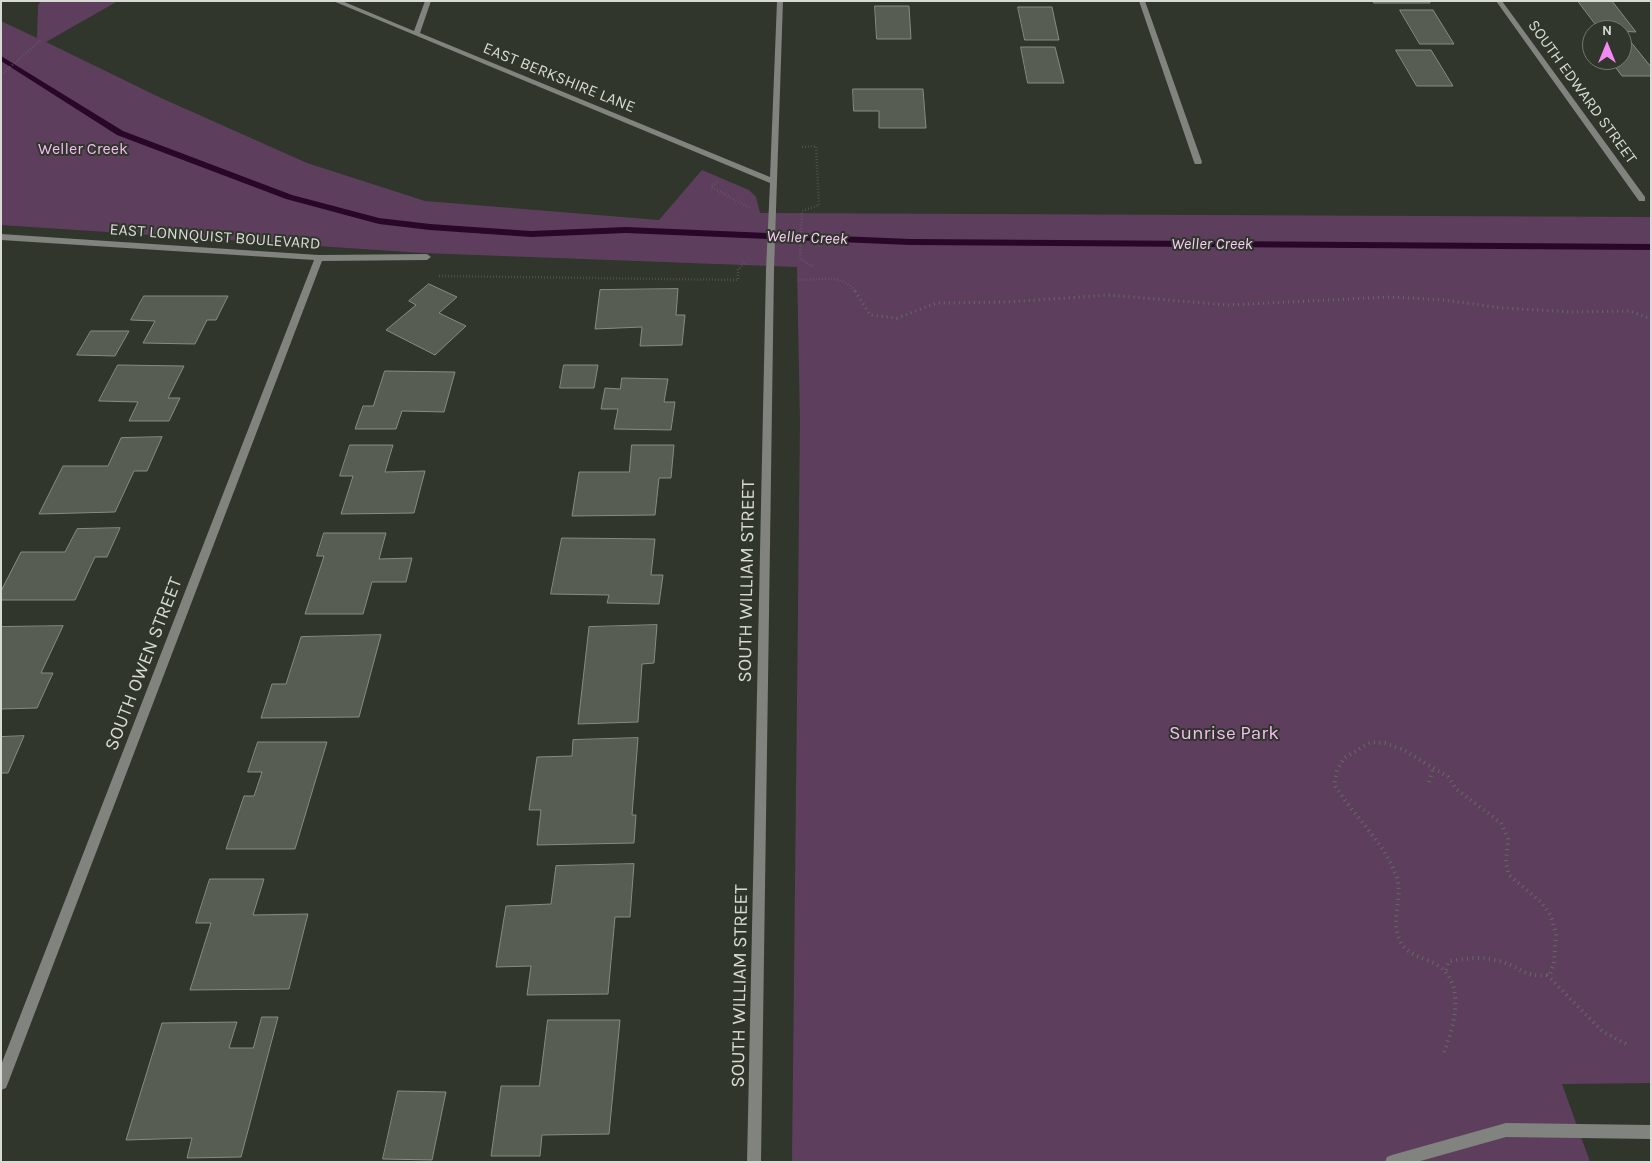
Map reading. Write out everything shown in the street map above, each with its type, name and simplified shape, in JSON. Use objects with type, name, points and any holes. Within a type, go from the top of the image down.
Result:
[{"type":"street","name":"EAST BERKSHIRE LANE","points":[[336,1],[772,181]]},
{"type":"street","points":[[416,34],[428,1]]},
{"type":"street","name":"SOUTH WILLIAM STREET","points":[[754,1162],[771,219],[780,1]]},
{"type":"street","points":[[1142,1],[1198,162]]},
{"type":"street","name":"SOUTH EDWARD STREET","points":[[1499,1],[1642,199]]},
{"type":"street","name":"EAST LONNQUIST BOULEVARD","points":[[1,237],[319,258],[427,257]]},
{"type":"street","name":"SOUTH OWEN STREET","points":[[1,1083],[319,258]]},
{"type":"street","points":[[1392,1162],[1506,1130],[1651,1132]]},
{"type":"path","points":[[1,75],[40,41]]},
{"type":"path","points":[[802,146],[816,146],[819,204],[802,211],[800,251],[800,259],[814,267]]},
{"type":"path","points":[[721,178],[711,186],[756,212]]},
{"type":"path","points":[[433,276],[738,280]]},
{"type":"path","points":[[798,280],[837,279],[852,286],[870,315],[897,318],[937,303],[1008,302],[1109,295],[1227,305],[1390,298],[1565,311],[1630,311],[1651,319]]},
{"type":"path","points":[[1444,1052],[1453,1030],[1458,996],[1446,971],[1428,959],[1411,956],[1399,940],[1395,924],[1398,881],[1392,865],[1334,784],[1337,771],[1344,758],[1371,742],[1385,743],[1404,750],[1448,777],[1456,789],[1500,823],[1508,839],[1506,862],[1509,875],[1536,898],[1551,916],[1556,934],[1554,963],[1550,975],[1533,976],[1497,960],[1476,957],[1449,961],[1446,971]]},
{"type":"path","points":[[1429,782],[1433,768]]},
{"type":"path","points":[[1546,975],[1602,1031],[1628,1045]]},
{"type":"green space","name":"Sunrise Park","points":[[41,1],[118,1],[46,42],[161,98],[307,163],[425,201],[659,220],[702,170],[749,190],[756,197],[760,213],[1651,217],[1651,1083],[1562,1084],[1590,1162],[792,1162],[800,422],[797,267],[423,253],[1,225],[1,21],[37,38],[38,5]]},
{"type":"building","points":[[1373,1],[1429,1],[1430,3],[1374,3]]},
{"type":"building","points":[[1578,1],[1612,1],[1627,20],[1592,20]]},
{"type":"building","points":[[875,6],[909,6],[911,39],[877,39]]},
{"type":"building","points":[[1018,7],[1052,7],[1059,40],[1025,40]]},
{"type":"building","points":[[1400,10],[1433,10],[1454,44],[1420,44]]},
{"type":"building","points":[[1632,43],[1651,67],[1651,76],[1622,76],[1618,70],[1632,70]]},
{"type":"building","points":[[1021,47],[1055,47],[1064,83],[1028,83]]},
{"type":"building","points":[[1396,50],[1431,50],[1453,86],[1417,86]]},
{"type":"building","points":[[853,89],[923,89],[926,128],[879,128],[879,111],[854,111]]},
{"type":"building","points":[[429,284],[457,297],[439,313],[466,326],[435,355],[386,330],[416,305],[409,301]]},
{"type":"building","points":[[678,289],[676,315],[685,315],[682,345],[640,346],[642,327],[595,329],[600,290]]},
{"type":"building","points":[[144,296],[228,296],[216,320],[207,320],[195,344],[143,343],[155,321],[131,320]]},
{"type":"building","points":[[91,331],[129,331],[115,356],[77,355]]},
{"type":"building","points":[[118,365],[184,366],[168,398],[180,398],[169,421],[129,421],[138,402],[99,401]]},
{"type":"building","points":[[564,365],[598,365],[594,388],[560,388]]},
{"type":"building","points":[[385,371],[455,372],[444,412],[402,411],[396,429],[355,429],[363,406],[373,406]]},
{"type":"building","points":[[622,378],[668,379],[664,402],[675,402],[671,430],[614,429],[618,409],[601,409],[605,388],[620,389]]},
{"type":"building","points":[[162,437],[147,471],[134,471],[115,512],[39,514],[63,466],[108,466],[121,438]]},
{"type":"building","points":[[350,445],[393,445],[385,472],[425,471],[414,513],[341,514],[353,476],[340,476]]},
{"type":"building","points":[[632,445],[674,445],[671,478],[659,478],[655,515],[572,516],[579,472],[629,472]]},
{"type":"building","points":[[120,528],[107,557],[95,557],[75,600],[1,600],[1,591],[21,552],[65,552],[77,529]]},
{"type":"building","points":[[324,533],[386,533],[379,559],[412,558],[406,582],[372,582],[363,614],[305,614],[324,556],[317,556]]},
{"type":"building","points":[[562,538],[655,539],[651,575],[663,575],[659,604],[607,603],[609,595],[551,594]]},
{"type":"building","points":[[657,625],[654,663],[642,664],[638,722],[578,724],[589,627]]},
{"type":"building","points":[[63,626],[41,673],[53,673],[37,708],[1,709],[1,627]]},
{"type":"building","points":[[381,635],[359,717],[261,718],[272,684],[286,684],[301,637]]},
{"type":"building","points":[[24,736],[8,773],[1,773],[1,737]]},
{"type":"building","points":[[638,738],[632,815],[636,815],[634,843],[537,845],[541,810],[529,810],[537,757],[572,756],[573,740]]},
{"type":"building","points":[[258,742],[327,742],[295,849],[226,849],[244,796],[254,796],[262,772],[248,772]]},
{"type":"building","points":[[634,864],[630,917],[615,917],[608,994],[527,995],[531,966],[496,967],[506,906],[551,904],[556,866]]},
{"type":"building","points":[[210,879],[264,879],[253,915],[308,914],[289,989],[190,990],[211,923],[196,923]]},
{"type":"building","points":[[262,1017],[278,1017],[241,1157],[187,1158],[192,1138],[126,1140],[162,1023],[237,1022],[229,1048],[253,1048]]},
{"type":"building","points":[[548,1020],[620,1020],[609,1134],[542,1135],[540,1156],[491,1156],[501,1086],[539,1086]]},
{"type":"building","points":[[398,1091],[446,1092],[432,1160],[383,1159]]},
{"type":"waterway","name":"Weller Creek","points":[[1,58],[120,133],[289,197],[379,221],[430,227],[531,234],[626,230],[910,242],[1651,247]]}]
